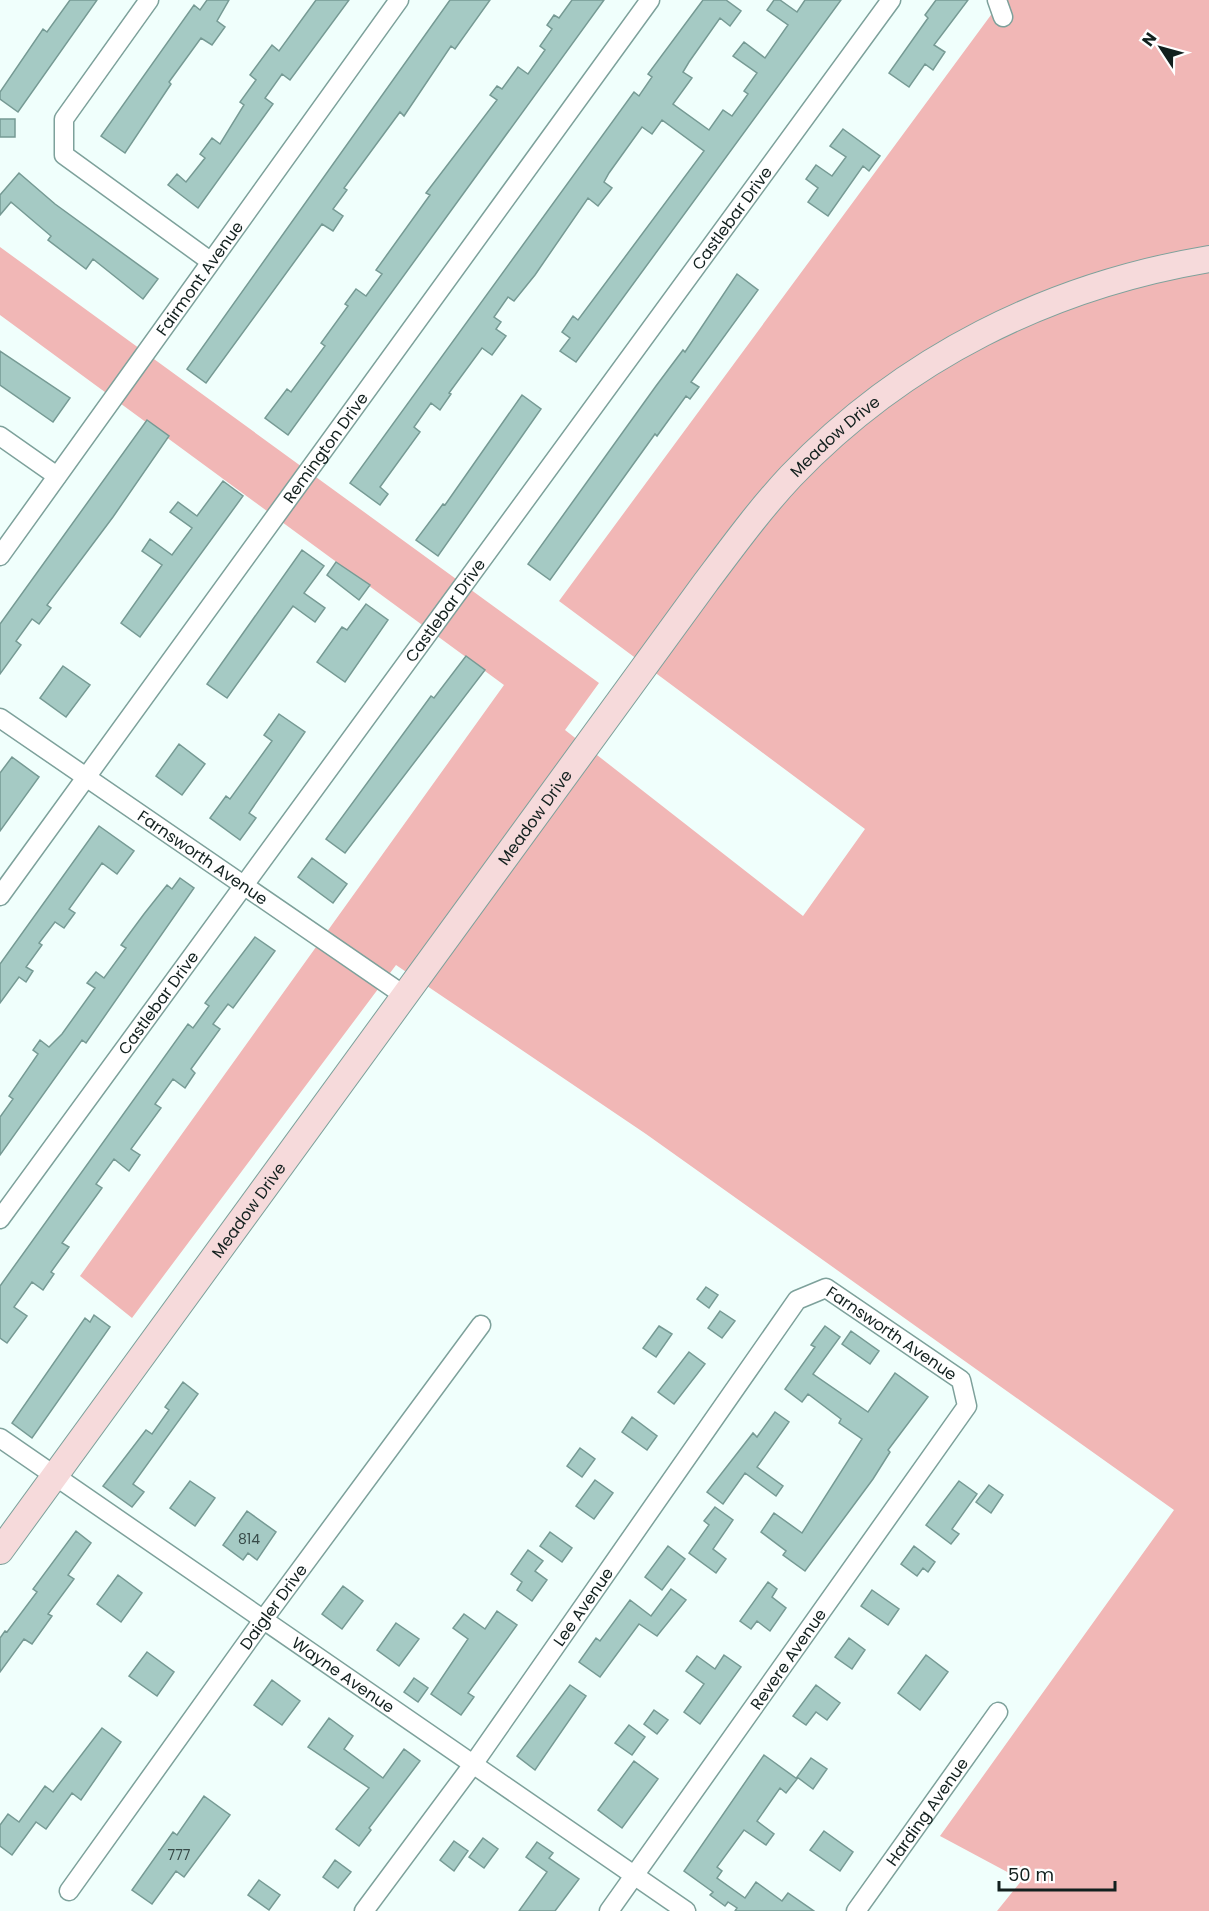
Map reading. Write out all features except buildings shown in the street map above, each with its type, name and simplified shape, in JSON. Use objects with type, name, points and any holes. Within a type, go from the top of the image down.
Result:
[{"type":"street","points":[[149,0],[64,119],[64,155],[210,261]]},
{"type":"street","name":"Fairmont Avenue","points":[[0,556],[399,0]]},
{"type":"street","name":"Remington Drive","points":[[0,896],[650,0]]},
{"type":"street","name":"Castlebar Drive","points":[[0,1220],[242,885],[891,0]]},
{"type":"street","name":"Meadow Drive","points":[[0,1551],[754,519],[791,476],[836,432],[910,375],[971,338],[1021,314],[1086,289],[1131,276],[1209,259]]},
{"type":"street","points":[[0,436],[57,476]]},
{"type":"street","name":"Farnsworth Avenue","points":[[0,718],[405,996]]},
{"type":"street","name":"Farnsworth Avenue","points":[[796,1300],[826,1288],[961,1380],[967,1406]]},
{"type":"street","name":"Lee Avenue","points":[[364,1911],[474,1762],[796,1300]]},
{"type":"street","name":"Daigler Drive","points":[[69,1891],[263,1620],[481,1325]]},
{"type":"street","name":"Revere Avenue","points":[[609,1911],[967,1406]]},
{"type":"street","name":"Wayne Avenue","points":[[0,1438],[263,1620],[474,1762],[686,1911]]},
{"type":"street","name":"Harding Avenue","points":[[855,1911],[998,1712]]},
{"type":"shaded area","points":[[1002,0],[1209,0],[1209,1911],[997,1911],[1022,1880],[940,1836],[1174,1510],[646,1134],[396,965],[132,1318],[80,1276],[504,685],[0,315],[0,247],[599,683],[565,730],[803,916],[865,829],[559,601]]}]
